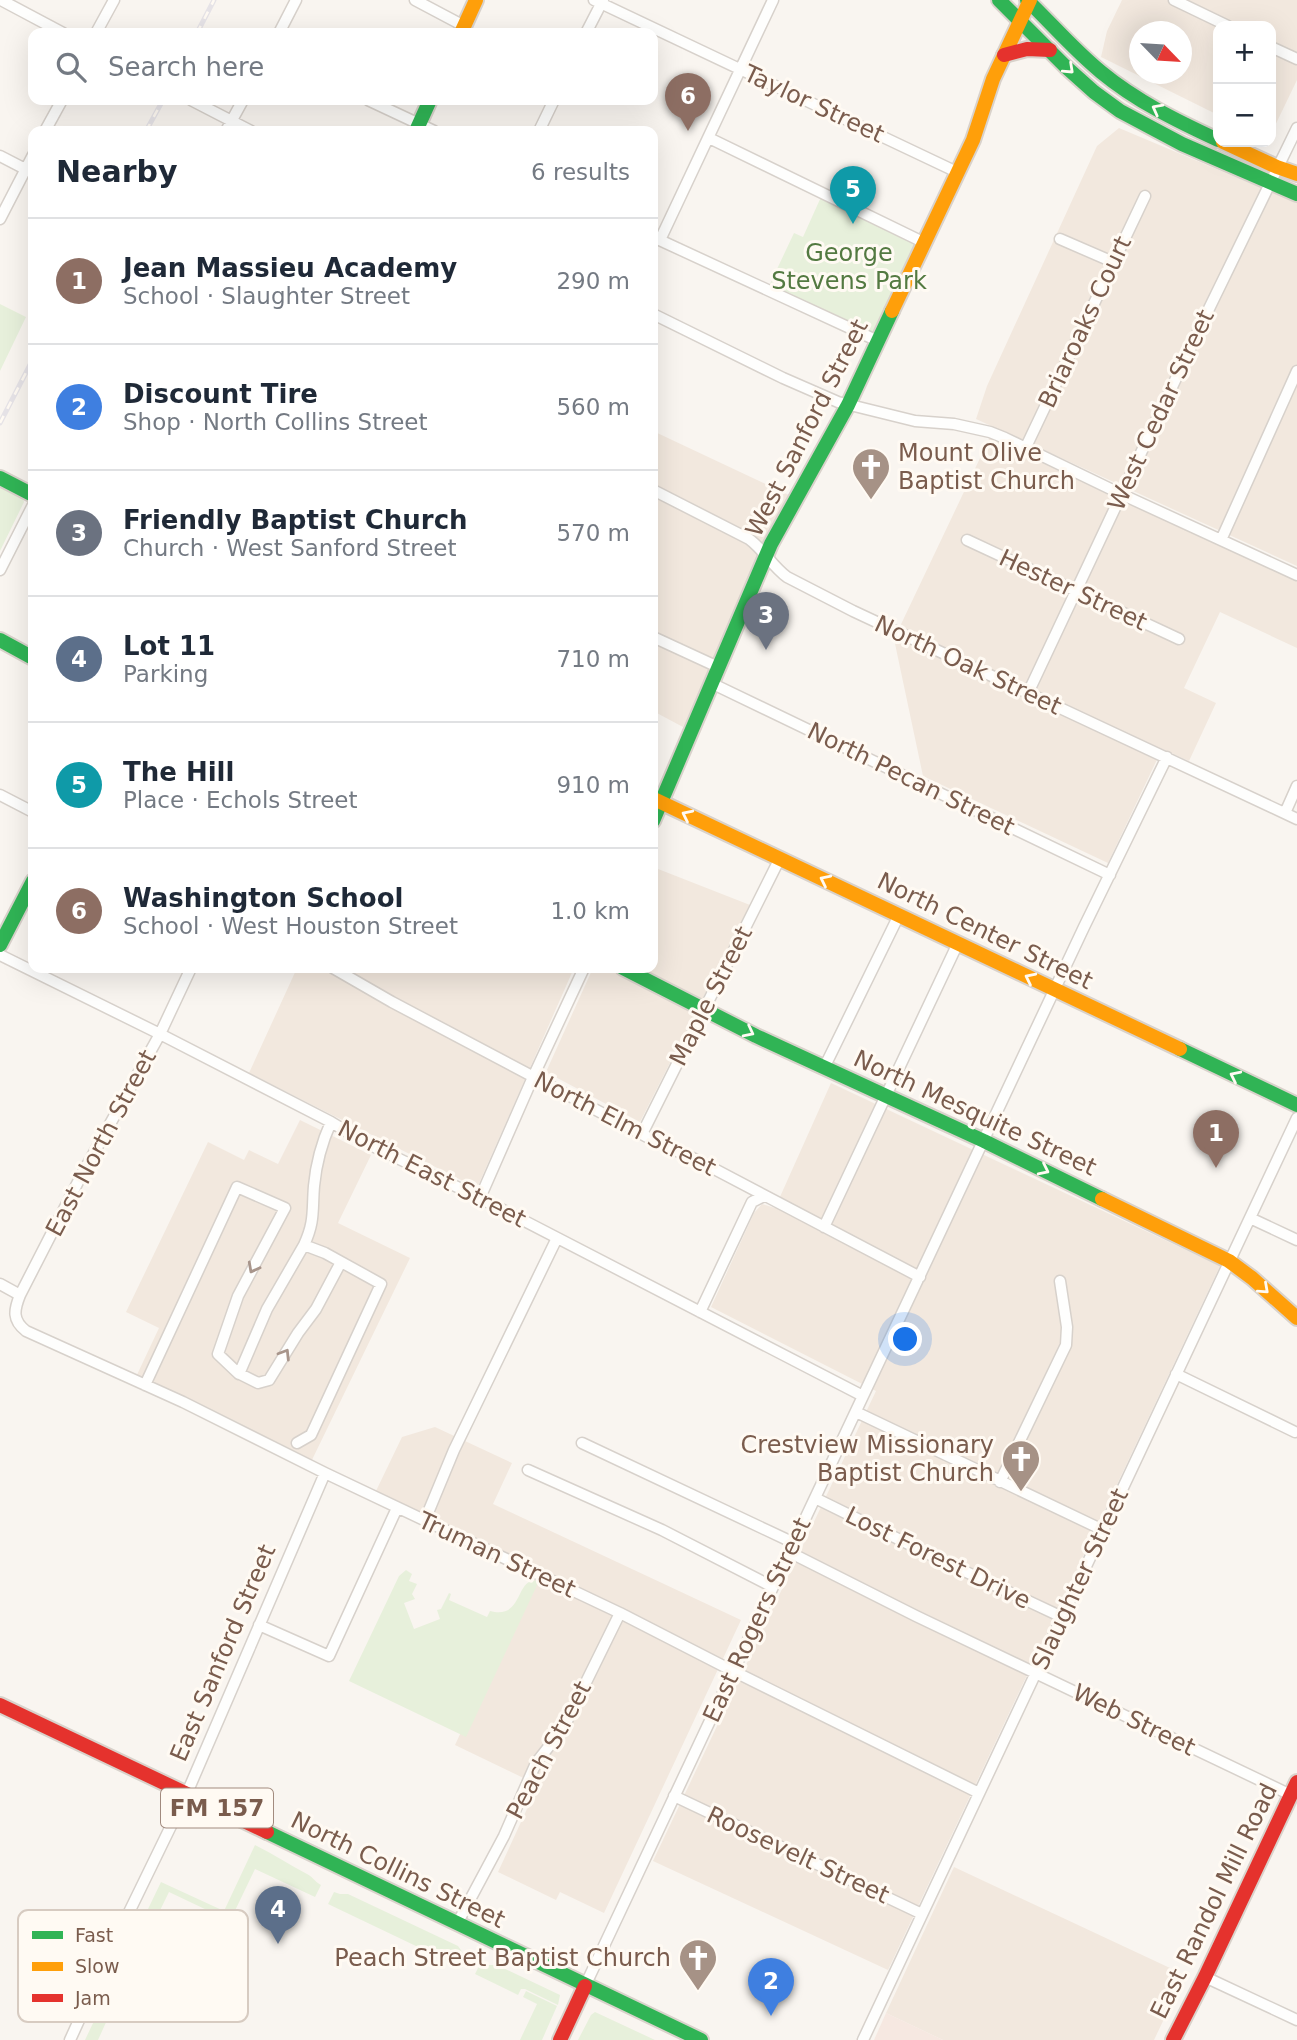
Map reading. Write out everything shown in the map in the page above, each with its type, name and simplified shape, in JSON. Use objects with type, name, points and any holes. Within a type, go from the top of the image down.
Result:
[{"type":"main road","points":[[463,28],[476,0]]},
{"type":"main road","points":[[999,0],[1107,102],[1130,118],[1167,138],[1297,194]]},
{"type":"main road","points":[[1029,1],[1112,81],[1147,103],[1213,137]]},
{"type":"main road","name":"West Sanford Street","points":[[658,798],[771,544],[848,405],[958,173],[973,139],[993,79],[1029,1]]},
{"type":"main road","points":[[1004,55],[1018,49],[1050,50]]},
{"type":"main road","points":[[418,126],[428,105]]},
{"type":"main road","points":[[1234,147],[1297,174]]},
{"type":"main road","points":[[0,478],[28,492]]},
{"type":"main road","points":[[0,640],[28,655]]},
{"type":"main road","name":"North Center Street","points":[[658,800],[1297,1105]]},
{"type":"main road","points":[[0,945],[28,891]]},
{"type":"main road","name":"North Mesquite Street","points":[[633,973],[756,1036],[984,1141],[1230,1261],[1297,1318]]},
{"type":"main road","name":"North Collins Street","points":[[0,1704],[701,2040]]},
{"type":"main road","name":"East Randol Mill Road","points":[[1173,2040],[1294,1789]]},
{"type":"main road","points":[[560,2040],[584,1986]]},
{"type":"street","points":[[1,0],[53,28]]},
{"type":"street","points":[[99,28],[114,0]]},
{"type":"street","points":[[281,28],[296,0]]},
{"type":"street","points":[[415,0],[459,28]]},
{"type":"street","points":[[658,237],[709,138],[773,0]]},
{"type":"street","points":[[1174,0],[1218,21]]},
{"type":"street","points":[[588,28],[599,1]]},
{"type":"street","name":"Taylor Street","points":[[599,1],[655,28]]},
{"type":"street","name":"Taylor Street","points":[[658,30],[958,173]]},
{"type":"street","points":[[1276,49],[1297,59]]},
{"type":"street","points":[[49,126],[59,105]]},
{"type":"street","points":[[201,105],[241,126]]},
{"type":"street","points":[[228,126],[240,105]]},
{"type":"street","points":[[377,105],[414,126]]},
{"type":"street","points":[[541,126],[552,105]]},
{"type":"street","name":"West Cedar Street","points":[[1028,693],[1297,128]]},
{"type":"street","points":[[709,138],[925,243]]},
{"type":"street","points":[[0,156],[28,170]]},
{"type":"street","points":[[0,219],[28,174]]},
{"type":"street","name":"Briaroaks Court","points":[[1025,449],[1144,196]]},
{"type":"street","points":[[658,239],[878,341]]},
{"type":"street","points":[[1060,239],[1113,262]]},
{"type":"street","points":[[658,316],[783,378],[848,405],[915,421],[954,424],[990,432],[1297,575]]},
{"type":"street","points":[[1220,540],[1297,371]]},
{"type":"street","name":"North Oak Street","points":[[658,493],[749,539],[760,547],[787,577],[866,617],[1297,819]]},
{"type":"street","points":[[0,570],[28,515]]},
{"type":"street","name":"Hester Street","points":[[967,540],[1179,639]]},
{"type":"street","points":[[658,639],[718,667]]},
{"type":"street","name":"North Pecan Street","points":[[711,683],[1110,875]]},
{"type":"street","name":"East Rogers Street","points":[[584,1986],[1084,927],[1167,757]]},
{"type":"street","points":[[1285,813],[1297,786]]},
{"type":"street","points":[[0,795],[28,809]]},
{"type":"street","name":"Maple Street","points":[[642,1134],[780,858]]},
{"type":"street","points":[[824,1068],[899,915]]},
{"type":"street","points":[[824,1227],[958,943]]},
{"type":"street","name":"North East Street","points":[[0,955],[28,969]]},
{"type":"street","name":"North East Street","points":[[36,973],[863,1396]]},
{"type":"street","name":"East North Street","points":[[15,1319],[15,1308],[20,1295],[80,1178],[160,1034],[189,973]]},
{"type":"street","name":"North Elm Street","points":[[342,973],[533,1077],[919,1277]]},
{"type":"street","points":[[480,1198],[582,973]]},
{"type":"street","name":"Slaughter Street","points":[[863,2040],[1297,1118]]},
{"type":"street","points":[[239,1374],[267,1309],[312,1227],[314,1184],[323,1142],[331,1122]]},
{"type":"street","points":[[145,1385],[237,1187],[285,1208],[238,1296],[218,1354],[239,1374],[258,1383],[269,1380],[316,1309],[341,1262]]},
{"type":"street","points":[[700,1312],[752,1202],[764,1196]]},
{"type":"street","points":[[1250,1218],[1297,1240]]},
{"type":"street","points":[[425,1520],[454,1450],[557,1238]]},
{"type":"street","points":[[298,1443],[311,1435],[382,1284],[304,1245]]},
{"type":"street","points":[[1000,1482],[1066,1345],[1067,1327],[1060,1281]]},
{"type":"street","points":[[0,1284],[20,1295]]},
{"type":"street","name":"Truman Street","points":[[15,1319],[26,1331],[145,1385],[325,1474],[620,1613],[979,1793]]},
{"type":"street","points":[[1176,1374],[1295,1432]]},
{"type":"street","points":[[856,1412],[1103,1530]]},
{"type":"street","name":"Web Street","points":[[582,1443],[1036,1673],[1294,1789]]},
{"type":"street","points":[[528,1470],[662,1530],[773,1587]]},
{"type":"street","name":"East Sanford Street","points":[[130,1910],[187,1794],[325,1474]]},
{"type":"street","name":"Lost Forest Drive","points":[[815,1498],[1062,1617]]},
{"type":"street","points":[[259,1625],[328,1656],[397,1508]]},
{"type":"street","name":"Peach Street","points":[[457,1924],[504,1836],[536,1763],[564,1727],[620,1613]]},
{"type":"street","name":"Roosevelt Street","points":[[674,1796],[922,1914]]},
{"type":"street","points":[[1205,1977],[1297,2020]]},
{"type":"street","name":"East Sanford Street","points":[[70,2040],[78,2022]]},
{"type":"shaded area","points":[[1122,0],[1297,0],[1297,80],[1276,124],[1276,21],[1213,21],[1213,113],[1155,84],[1192,84],[1192,21],[1129,21],[1129,71],[1101,57],[1107,31]]},
{"type":"shaded area","points":[[1119,128],[1297,203],[1297,566],[976,419],[987,386],[1097,146]]},
{"type":"shaded area","points":[[658,433],[789,495],[683,727],[658,714]]},
{"type":"shaded area","points":[[991,435],[1297,580],[1297,648],[1220,612],[1184,688],[1216,703],[1189,761],[1162,749],[1108,863],[923,776],[894,639]]},
{"type":"shaded area","points":[[658,869],[750,905],[640,1122],[546,1072],[591,973],[658,973]]},
{"type":"shaded area","points":[[295,973],[572,973],[477,1188],[249,1073]]},
{"type":"shaded area","points":[[831,1083],[1220,1266],[888,1970],[653,1861],[876,1391],[711,1307],[754,1213],[762,1204],[775,1208]]},
{"type":"shaded area","points":[[300,1120],[371,1155],[338,1223],[410,1258],[310,1464],[135,1379],[159,1328],[126,1312],[208,1142],[244,1160],[249,1150],[278,1164]]},
{"type":"shaded area","points":[[435,1427],[512,1463],[493,1504],[741,1620],[604,1913],[560,1892],[556,1900],[498,1872],[538,1785],[455,1745],[537,1568],[375,1493],[402,1437]]},
{"type":"shaded area","points":[[954,1867],[1185,1975],[1154,2040],[943,2040],[886,2013]]},
{"type":"shaded area","points":[[886,2013],[943,2040],[874,2040]]},
{"type":"green space","name":"George Stevens Park","points":[[821,197],[917,242],[874,335],[769,286],[794,233],[803,237]]},
{"type":"green space","points":[[0,304],[26,317],[0,371]]},
{"type":"green space","points":[[0,483],[21,494],[24,502],[0,551]]},
{"type":"green space","points":[[406,1570],[412,1574],[409,1581],[417,1584],[412,1594],[415,1599],[404,1603],[414,1629],[440,1619],[437,1610],[441,1609],[449,1593],[449,1600],[487,1617],[490,1611],[501,1612],[509,1609],[526,1585],[531,1581],[539,1581],[466,1737],[349,1681],[399,1576]]},
{"type":"green space","points":[[255,1845],[309,1875],[321,1885],[315,1897],[255,1869],[235,1910],[224,1910]]},
{"type":"green space","points":[[161,1882],[222,1910],[207,1910],[169,1892],[160,1910],[148,1910]]},
{"type":"green space","points":[[334,1892],[348,1894],[458,1946],[468,1956],[462,1968],[328,1904]]},
{"type":"green space","points":[[481,1962],[497,1965],[560,1995],[558,2005],[525,1989],[521,1989],[518,1995],[475,1974]]},
{"type":"green space","points":[[526,1991],[557,2006],[542,2040],[520,2040],[537,2004],[523,1997]]},
{"type":"green space","points":[[595,2012],[655,2040],[578,2040]]},
{"type":"green space","points":[[94,2022],[106,2022],[98,2040],[85,2040]]},
{"type":"railway","points":[[200,28],[214,0]]},
{"type":"railway","points":[[149,126],[160,105]]},
{"type":"railway","points":[[0,423],[28,369]]},
{"type":"traffic: fast","points":[[999,0],[1066,67],[1120,111],[1182,144],[1297,194]]},
{"type":"traffic: fast","points":[[1027,0],[1082,55],[1114,82],[1157,110],[1213,138]]},
{"type":"traffic: fast","points":[[418,126],[428,105]]},
{"type":"traffic: fast","points":[[658,809],[771,544],[848,405],[892,311]]},
{"type":"traffic: fast","points":[[0,478],[28,492]]},
{"type":"traffic: fast","points":[[0,640],[28,655]]},
{"type":"traffic: fast","points":[[0,945],[28,891]]},
{"type":"traffic: fast","points":[[633,973],[756,1036],[984,1141],[1102,1199]]},
{"type":"traffic: fast","points":[[1180,1049],[1297,1105]]},
{"type":"traffic: fast","points":[[267,1832],[701,2040]]},
{"type":"traffic: slow","points":[[463,28],[476,0]]},
{"type":"traffic: slow","points":[[892,311],[973,140],[993,79],[1030,0]]},
{"type":"traffic: slow","points":[[1234,147],[1297,174]]},
{"type":"traffic: slow","points":[[658,801],[1180,1049]]},
{"type":"traffic: slow","points":[[1102,1199],[1229,1261],[1297,1318]]},
{"type":"traffic: jam","points":[[1004,55],[1027,49],[1050,50]]},
{"type":"traffic: jam","points":[[0,1705],[267,1832]]},
{"type":"traffic: jam","points":[[1173,2040],[1297,1782]]},
{"type":"traffic: jam","points":[[560,2040],[585,1986]]},
{"type":"place","name":"Washington School","points":[[688,131]]},
{"type":"place","name":"The Hill","points":[[853,224]]},
{"type":"place","name":"Mount Olive Baptist Church","points":[[871,501]]},
{"type":"place","name":"Friendly Baptist Church","points":[[766,650]]},
{"type":"place","name":"Jean Massieu Academy","points":[[1216,1168]]},
{"type":"place","name":"Crestview Missionary Baptist Church","points":[[1021,1493]]},
{"type":"place","name":"Lot 11","points":[[278,1944]]},
{"type":"place","name":"Peach Street Baptist Church","points":[[698,1992]]},
{"type":"place","name":"Discount Tire","points":[[771,2016]]}]
